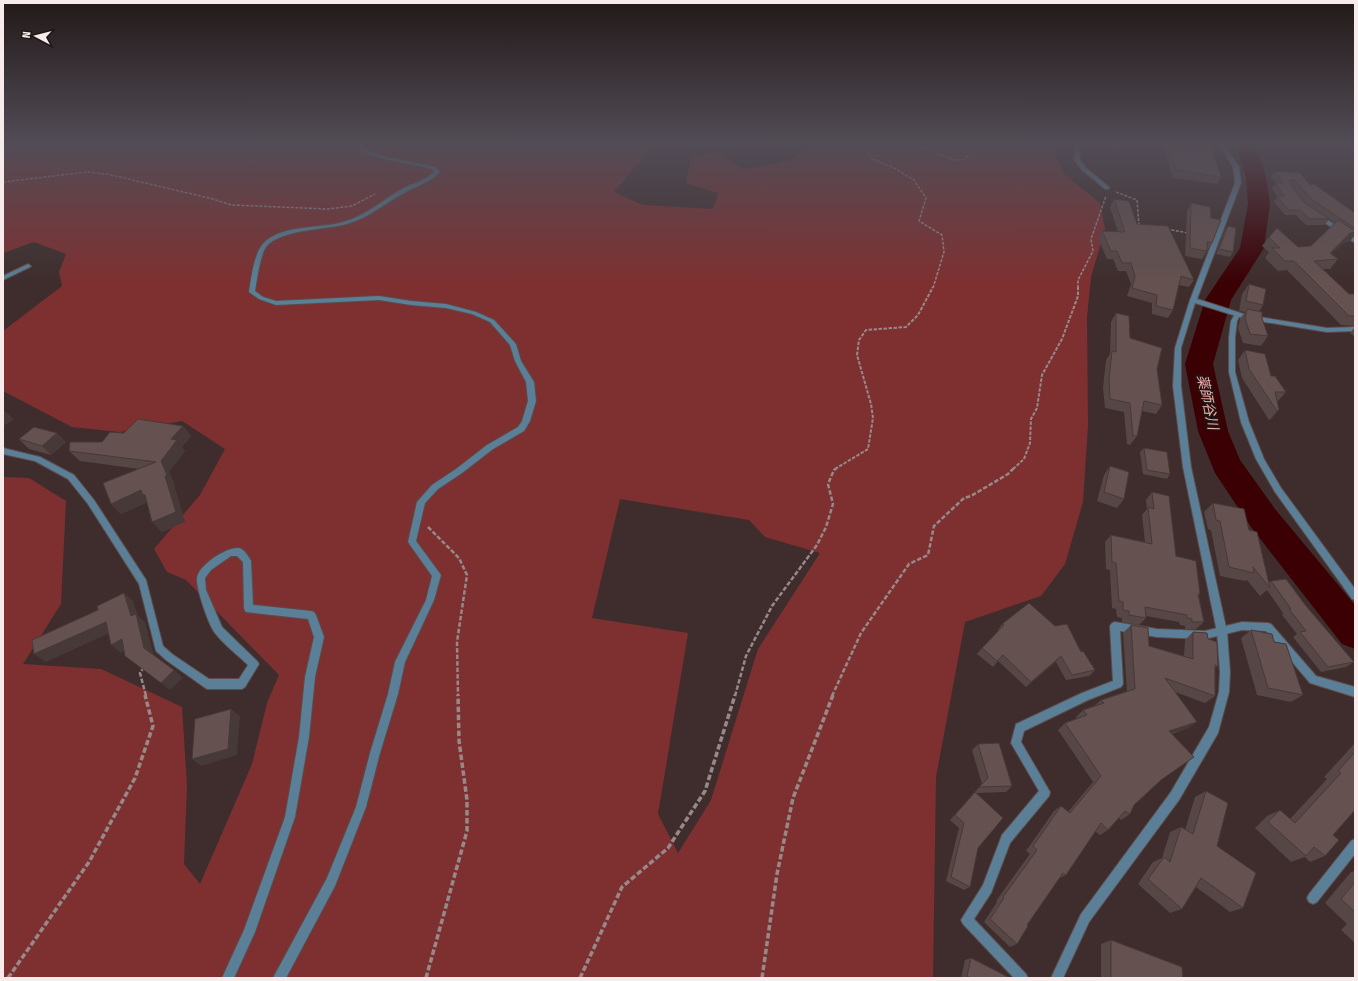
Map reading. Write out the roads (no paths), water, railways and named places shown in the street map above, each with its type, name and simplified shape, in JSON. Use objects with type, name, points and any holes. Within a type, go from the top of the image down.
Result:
[{"type":"street","points":[[279,978],[331,882],[361,807],[375,753],[394,694],[400,662],[430,600],[437,575],[412,542],[421,502],[434,487],[459,471],[490,447],[521,429],[526,422],[532,401],[530,382],[518,361],[513,344],[492,321],[474,313],[446,306],[379,298],[276,303],[261,298],[252,292],[253,283],[264,246],[274,238],[288,233],[340,224],[361,218],[407,190]]},
{"type":"street","points":[[1057,978],[1085,918],[1175,796],[1214,729],[1224,692],[1225,672],[1222,632],[1187,467],[1177,386],[1178,348],[1197,302],[1236,190]]},
{"type":"street","points":[[1310,211],[1355,241]]},
{"type":"street","points":[[3,278],[28,266]]},
{"type":"street","points":[[1197,302],[1233,314],[1327,330],[1355,329]]},
{"type":"street","points":[[1233,314],[1232,372],[1245,422],[1260,459],[1278,490],[1355,596]]},
{"type":"street","points":[[3,452],[37,459],[71,477],[91,502],[142,583],[159,648],[169,658],[207,684],[242,684],[254,664],[218,630],[202,590],[201,577],[208,567],[229,553],[239,552],[247,561],[249,609],[311,615],[319,637],[310,677],[304,737],[290,817],[249,932],[228,978]]},
{"type":"street","points":[[1022,978],[967,920],[987,889],[1006,839],[1045,792],[1016,743],[1020,728],[1085,696],[1118,684],[1114,626],[1157,633],[1198,635],[1222,632],[1242,626],[1268,627],[1313,680],[1355,692]]},
{"type":"street","points":[[1313,898],[1355,845]]},
{"type":"waterway","name":"薬師谷川","points":[[1257,190],[1259,204],[1252,248],[1218,300],[1199,364],[1213,431],[1226,465],[1263,518],[1355,632]]}]
